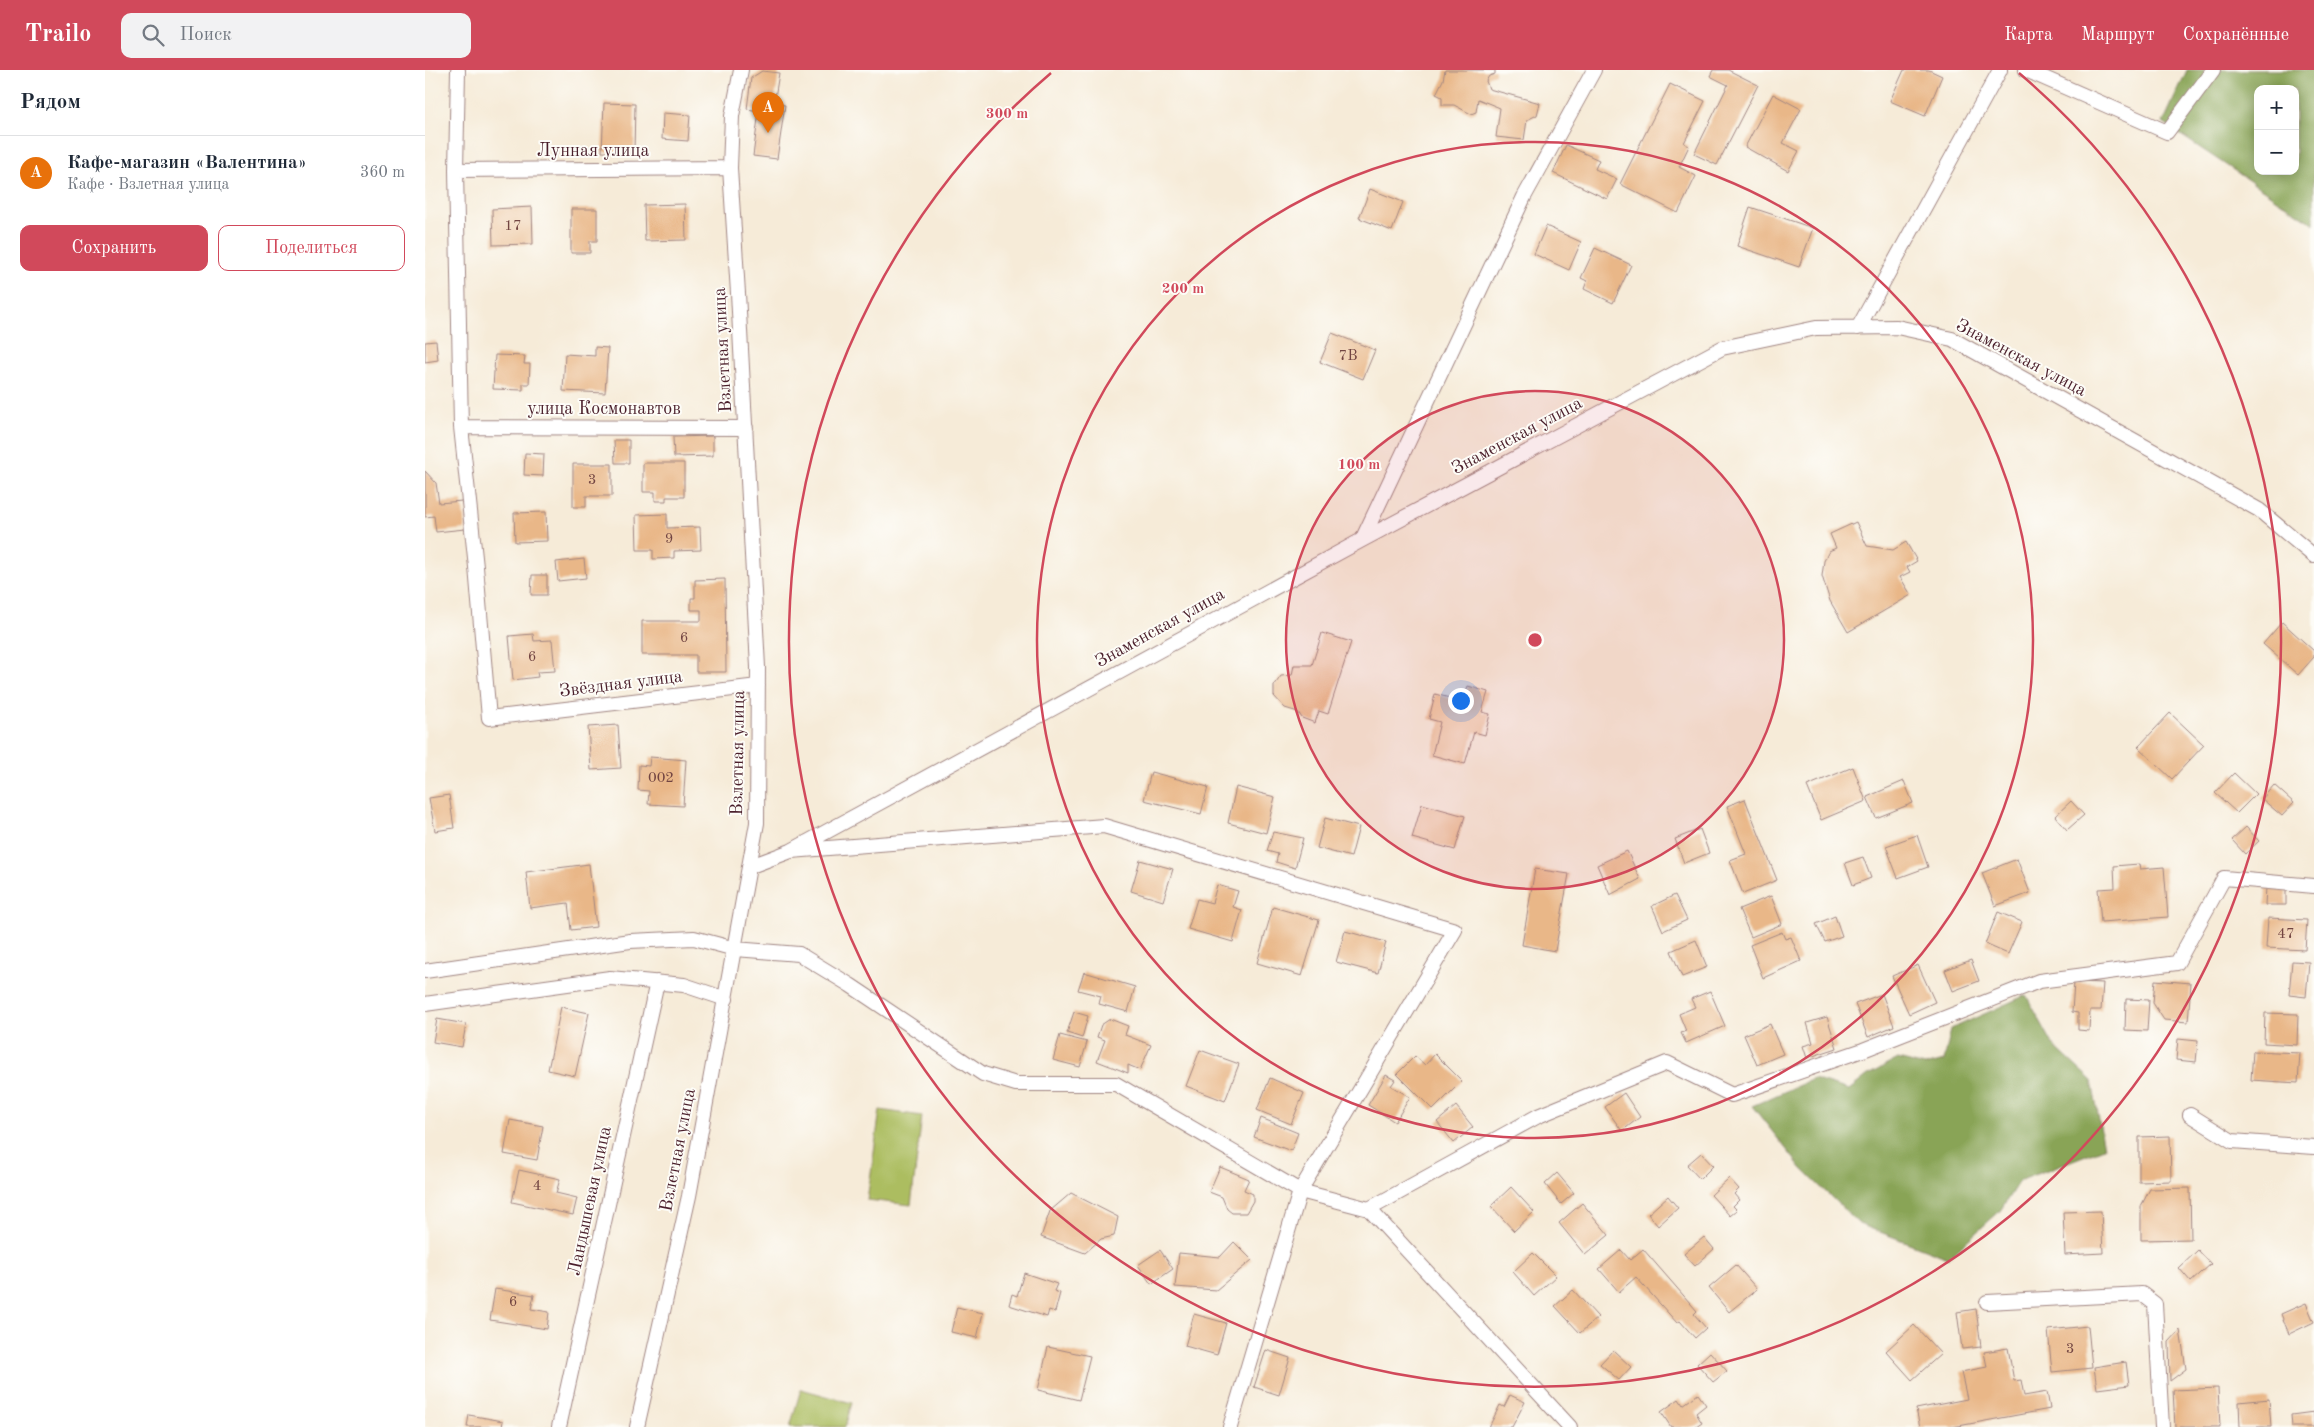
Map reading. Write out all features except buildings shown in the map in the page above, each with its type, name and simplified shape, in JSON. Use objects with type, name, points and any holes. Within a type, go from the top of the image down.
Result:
[{"type":"street","points":[[458,70],[456,170],[461,427]]},
{"type":"street","name":"Взлетная улица","points":[[637,1427],[689,1196],[751,866],[757,823],[758,686],[746,428],[729,168],[732,116],[741,70]]},
{"type":"street","points":[[1362,540],[1524,197],[1594,70]]},
{"type":"street","points":[[1858,328],[2000,70]]},
{"type":"street","points":[[2026,70],[2167,132],[2213,70]]},
{"type":"street","name":"Лунная улица","points":[[456,170],[729,168]]},
{"type":"street","name":"Знаменская улица","points":[[751,866],[791,851],[1362,540],[1722,348],[1816,328],[1897,327],[1952,338],[2259,510],[2314,556]]},
{"type":"street","name":"улица Космонавтов","points":[[461,427],[746,428]]},
{"type":"street","name":"Звёздная улица","points":[[461,427],[476,567],[489,718],[758,686]]},
{"type":"street","points":[[791,851],[1104,826],[1455,930],[1300,1191],[1231,1427]]},
{"type":"street","points":[[1369,1208],[1538,1116],[1667,1063],[1732,1095],[1863,1050],[2039,980],[2177,963],[2224,878],[2314,886]]},
{"type":"street","points":[[425,971],[630,941],[694,938],[735,949],[799,954],[850,985],[983,1074],[1016,1084],[1116,1084],[1300,1191],[1369,1208],[1570,1427]]},
{"type":"street","points":[[425,1004],[610,978],[684,985],[726,999]]},
{"type":"street","name":"Ландышевая улица","points":[[559,1427],[657,982]]},
{"type":"street","points":[[2190,1115],[2232,1141],[2314,1147]]},
{"type":"street","points":[[1987,1302],[2141,1294],[2155,1304],[2162,1427]]},
{"type":"green space","points":[[2187,70],[2314,70],[2314,224],[2163,123]]},
{"type":"green space","points":[[2026,995],[2054,1046],[2092,1081],[2104,1148],[2019,1181],[2000,1211],[1948,1258],[1859,1224],[1802,1169],[1752,1106],[1813,1079],[1849,1090],[1868,1075],[1898,1059],[1925,1066],[1944,1061],[1951,1029]]},
{"type":"green space","points":[[880,1110],[922,1116],[911,1205],[867,1200]]},
{"type":"green space","points":[[801,1389],[852,1403],[845,1427],[790,1427]]},
{"type":"place","name":"Кафе-магазин «Валентина»","points":[[768,133]]}]
